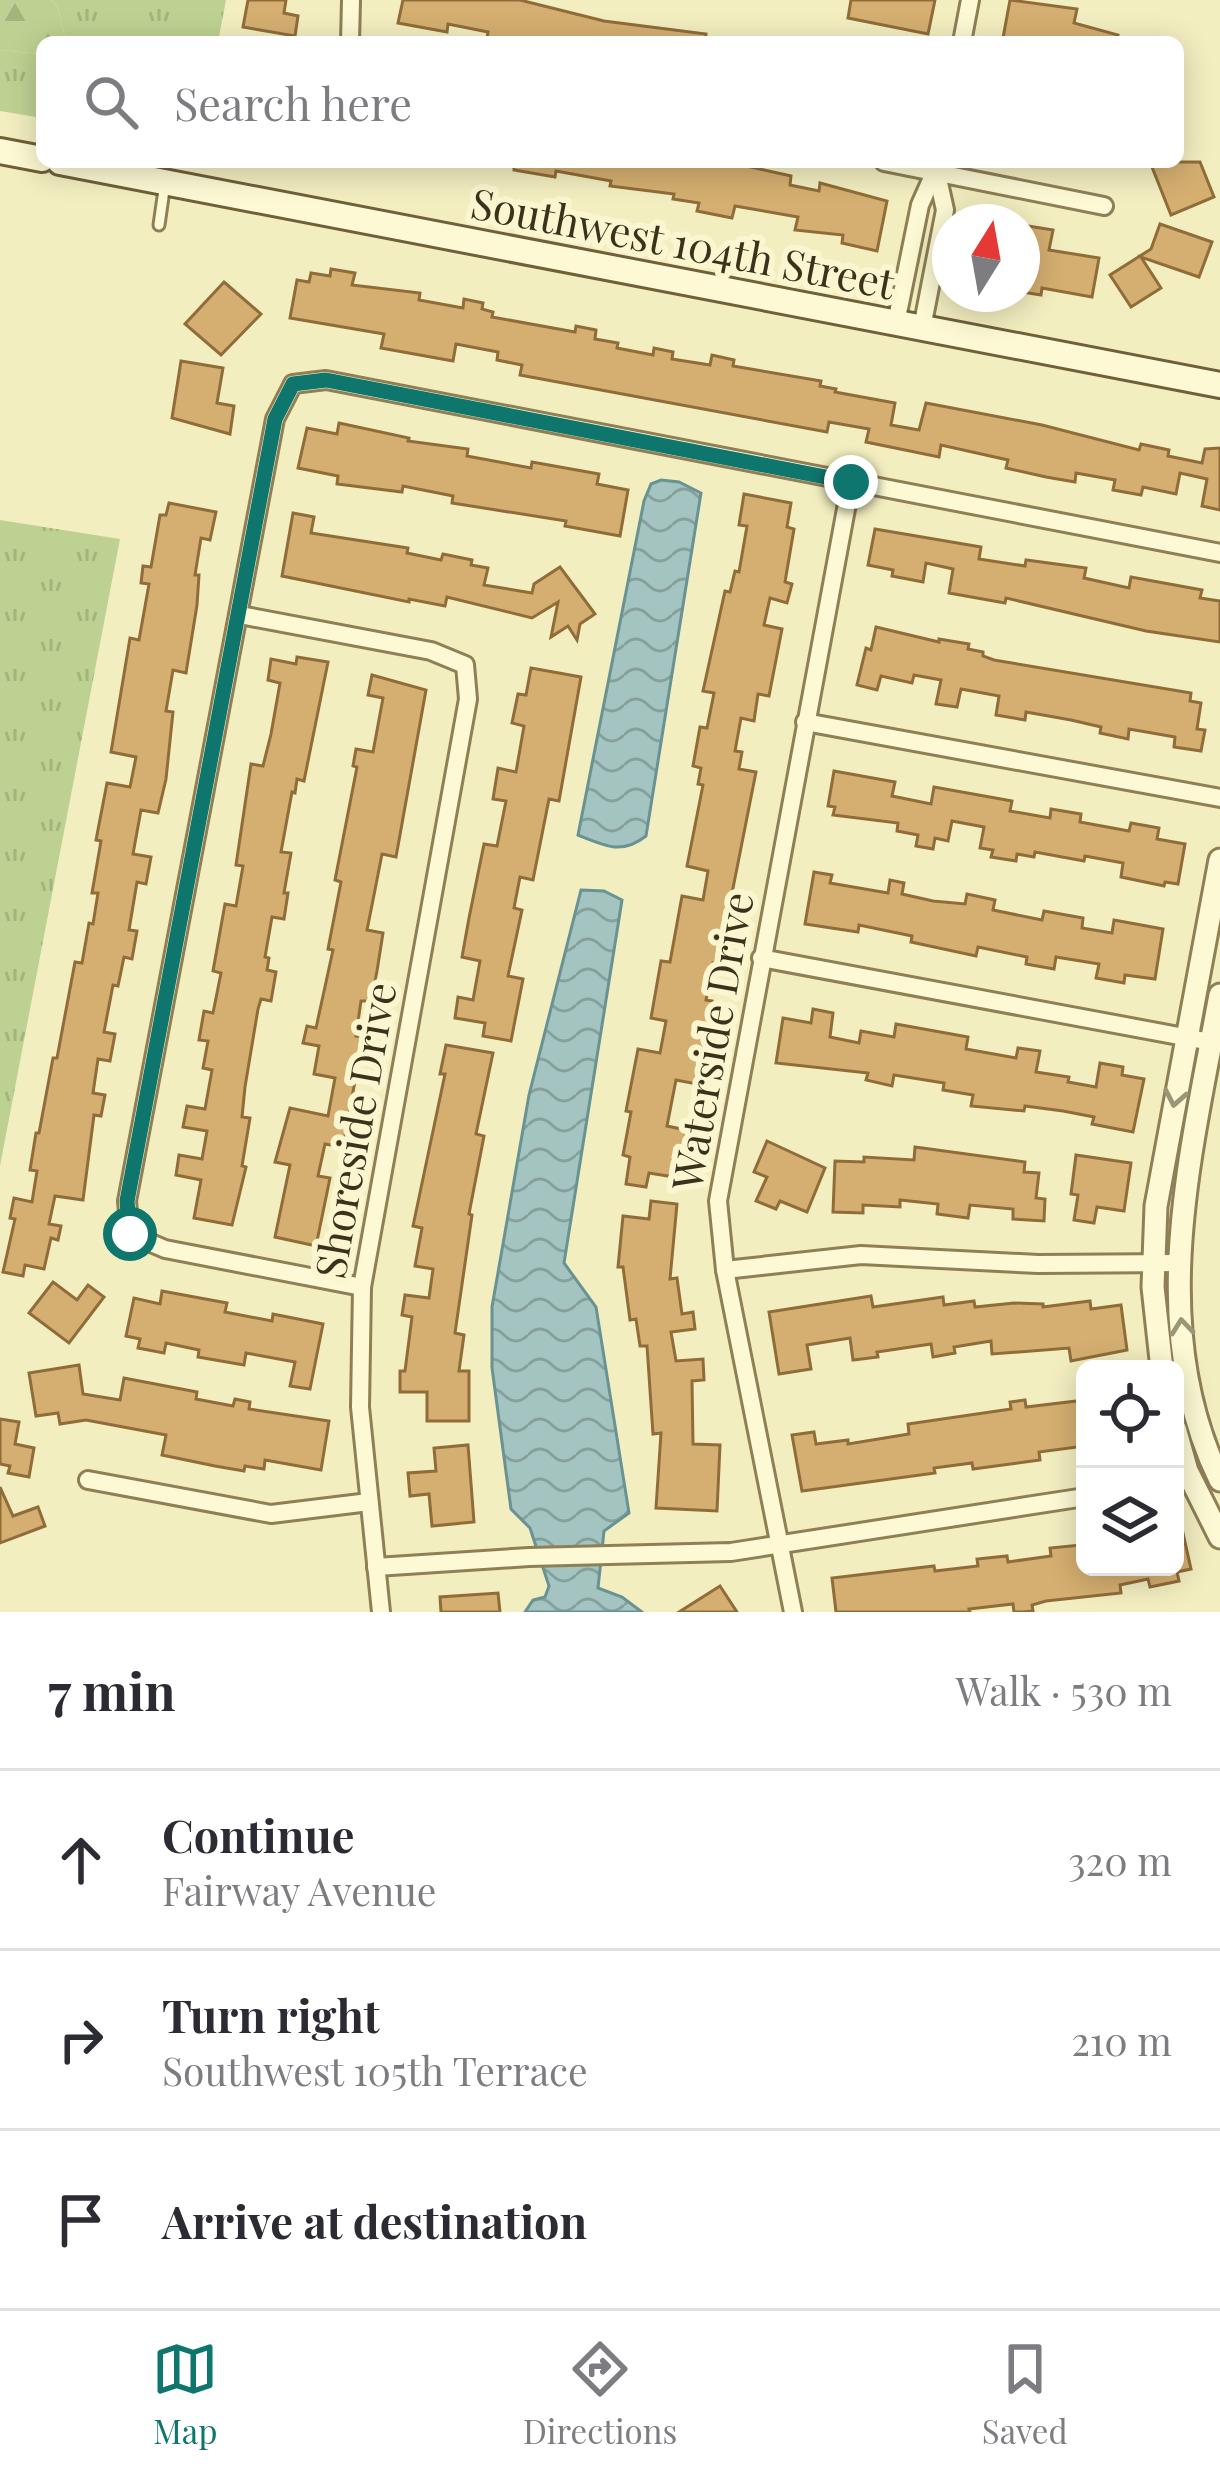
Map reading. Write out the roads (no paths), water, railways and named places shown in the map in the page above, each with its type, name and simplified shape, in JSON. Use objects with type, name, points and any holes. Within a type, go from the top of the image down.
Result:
[{"type":"main road","points":[[0,151],[36,158]]},
{"type":"main road","name":"Southwest 104th Street","points":[[92,168],[1220,385]]},
{"type":"street","points":[[350,36],[351,0]]},
{"type":"street","points":[[963,36],[970,0]]},
{"type":"street","points":[[938,168],[1104,206]]},
{"type":"street","points":[[909,325],[920,205],[938,168]]},
{"type":"street","points":[[909,325],[945,210],[938,168]]},
{"type":"street","points":[[362,1287],[165,1249],[130,1234],[127,1201],[275,419],[293,384],[326,380],[1220,553]]},
{"type":"street","name":"Waterside Drive","points":[[793,1612],[717,1220],[851,482]]},
{"type":"street","name":"Shoreside Drive","points":[[239,615],[431,651],[465,664],[468,699],[362,1287],[361,1407],[380,1612]]},
{"type":"street","points":[[805,722],[1220,798]]},
{"type":"street","points":[[1161,1360],[1153,1264],[1156,1206],[1220,860]]},
{"type":"street","points":[[761,958],[1211,1042]]},
{"type":"street","points":[[1184,1473],[1216,1471],[1186,1362],[1178,1263],[1184,1194],[1220,995]]},
{"type":"street","points":[[725,1270],[861,1256],[1178,1263]]},
{"type":"street","points":[[1184,1478],[1220,1538]]},
{"type":"street","points":[[88,1480],[271,1514],[369,1502]]},
{"type":"street","points":[[376,1567],[731,1552],[1076,1498]]},
{"type":"lane","points":[[159,225],[166,182]]},
{"type":"water","points":[[679,482],[701,493],[646,836],[613,847],[578,835],[644,501],[651,484]]},
{"type":"water","points":[[581,890],[604,891],[622,900],[564,1263],[596,1307],[629,1513],[604,1531],[598,1588],[642,1612],[525,1612],[533,1600],[545,1597],[549,1586],[530,1528],[511,1509],[492,1368],[492,1307],[529,1095]]}]
